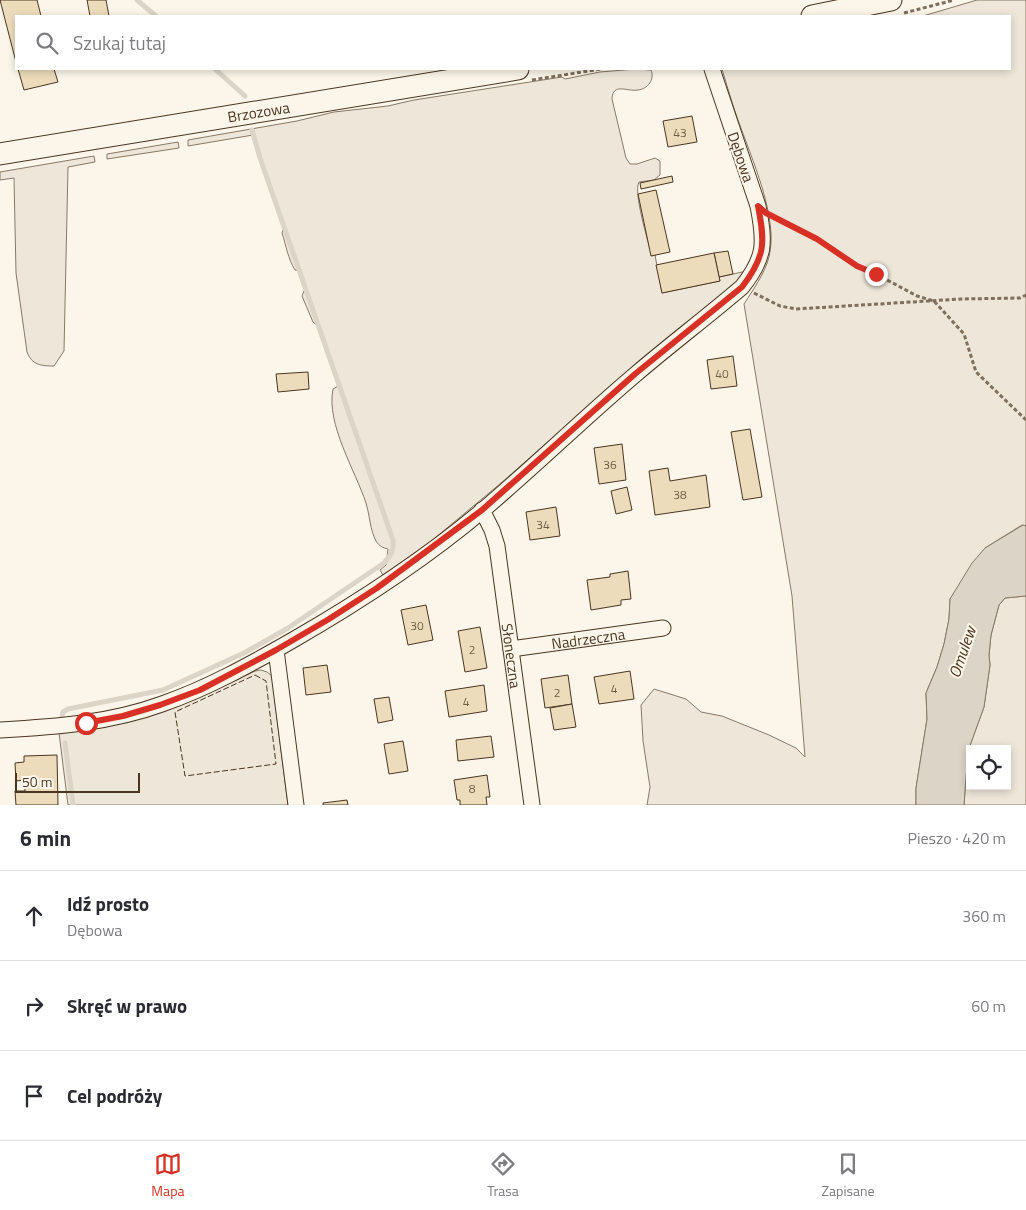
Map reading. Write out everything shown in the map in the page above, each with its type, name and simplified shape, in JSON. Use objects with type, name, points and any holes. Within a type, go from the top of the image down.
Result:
[{"type":"main road","points":[[821,15],[895,7]]},
{"type":"main road","name":"Brzozowa","points":[[0,154],[512,70]]},
{"type":"street","name":"Dębowa","points":[[0,730],[86,723],[123,716],[160,705],[200,690],[276,650],[329,619],[377,588],[482,510],[635,374],[742,287],[756,270],[762,251],[763,238],[758,206],[712,70]]},
{"type":"street","name":"Słoneczna","points":[[482,510],[492,530],[497,546],[532,805]]},
{"type":"street","name":"Nadrzeczna","points":[[511,649],[663,628]]},
{"type":"street","points":[[276,650],[296,805]]},
{"type":"path","points":[[895,7],[954,0]]},
{"type":"path","points":[[758,206],[766,213],[817,239],[857,266],[916,296],[934,301],[964,334],[976,372],[1026,420]]},
{"type":"path","points":[[742,287],[780,306],[796,309],[1020,298],[1026,296]]},
{"type":"shaded area","points":[[977,0],[1026,0],[1026,526],[1022,525],[985,548],[950,599],[949,619],[944,644],[926,693],[927,719],[916,788],[916,805],[647,805],[650,787],[643,741],[641,705],[654,689],[686,699],[701,712],[722,716],[769,735],[796,748],[805,757],[792,596],[744,304],[765,269],[769,257],[771,241],[770,224],[762,188],[722,70],[1011,70],[1011,15],[926,15]]},
{"type":"shaded area","points":[[651,70],[652,73],[650,83],[645,88],[638,90],[618,89],[613,94],[612,99],[626,158],[630,164],[637,164],[655,158],[660,161],[660,175],[654,180],[639,182],[638,196],[652,256],[655,255],[662,293],[720,281],[719,277],[747,271],[734,285],[647,355],[501,483],[429,543],[383,575],[380,570],[386,565],[388,549],[380,545],[374,537],[366,503],[337,432],[332,403],[333,389],[340,385],[319,327],[313,322],[302,296],[304,291],[307,290],[300,271],[295,270],[289,257],[282,233],[284,227],[253,135],[188,146],[188,140],[297,121],[334,112],[388,106],[414,100],[562,77],[565,79],[600,72]]},
{"type":"shaded area","points":[[178,142],[179,148],[107,159],[107,154]]},
{"type":"shaded area","points":[[94,156],[95,162],[68,167],[64,351],[54,366],[41,365],[34,362],[27,352],[16,273],[14,178],[0,180],[0,172]]},
{"type":"shaded area","points":[[1026,596],[1026,805],[964,805],[966,778],[966,790],[1011,790],[1011,745],[970,745],[984,707],[990,665],[991,635],[999,605],[1005,598]]},
{"type":"shaded area","points":[[261,670],[272,676],[288,805],[68,805],[59,733],[160,712]]},
{"type":"water","name":"Omulew","points":[[1023,525],[1026,526],[1026,596],[1005,598],[999,605],[991,635],[990,665],[984,707],[970,745],[966,745],[964,805],[916,805],[916,788],[927,719],[926,693],[944,644],[949,619],[950,599],[972,563],[985,548]]},
{"type":"building","points":[[0,0],[37,0],[41,15],[15,15],[15,58]]},
{"type":"building","points":[[87,0],[106,0],[109,15],[90,15]]},
{"type":"building","points":[[18,70],[54,70],[58,82],[24,90]]},
{"type":"building","points":[[692,116],[697,142],[668,147],[663,121]]},
{"type":"building","points":[[672,176],[673,182],[641,189],[640,183]]},
{"type":"building","points":[[656,190],[670,252],[651,256],[638,194]]},
{"type":"building","points":[[728,251],[733,274],[719,277],[714,253]]},
{"type":"building","points":[[714,253],[720,281],[662,293],[656,265]]},
{"type":"building","points":[[733,356],[737,386],[711,389],[707,360]]},
{"type":"building","points":[[308,372],[309,389],[278,392],[276,374]]},
{"type":"building","points":[[750,429],[762,497],[743,500],[731,432]]},
{"type":"building","points":[[622,444],[626,480],[599,484],[594,448]]},
{"type":"building","points":[[668,468],[670,481],[706,475],[710,507],[655,515],[649,471]]},
{"type":"building","points":[[627,487],[632,510],[616,514],[611,491]]},
{"type":"building","points":[[556,507],[560,536],[530,540],[526,512]]},
{"type":"building","points":[[628,571],[631,599],[621,600],[621,605],[591,610],[587,580],[610,577],[610,574]]},
{"type":"building","points":[[426,605],[433,640],[408,645],[401,610]]},
{"type":"building","points":[[480,627],[487,668],[465,672],[458,631]]},
{"type":"building","points":[[327,665],[331,692],[306,695],[303,668]]},
{"type":"building","points":[[630,671],[634,699],[599,704],[594,677]]},
{"type":"building","points":[[568,675],[572,704],[545,708],[541,679]]},
{"type":"building","points":[[484,685],[487,711],[449,717],[445,691]]},
{"type":"building","points":[[389,697],[393,720],[378,723],[374,699]]},
{"type":"building","points":[[572,704],[576,727],[554,730],[550,708]]},
{"type":"building","points":[[491,736],[494,757],[458,761],[456,740]]},
{"type":"building","points":[[403,741],[408,771],[389,774],[384,744]]},
{"type":"building","points":[[57,755],[58,805],[16,805],[15,791],[25,791],[25,780],[16,781],[15,763],[24,762],[24,756]]},
{"type":"building","points":[[487,775],[490,797],[486,797],[487,805],[460,805],[460,800],[457,800],[454,780]]},
{"type":"building","points":[[347,800],[348,805],[323,805],[323,803]]},
{"type":"waterway","points":[[137,0],[155,15]]},
{"type":"waterway","points":[[216,70],[245,96]]},
{"type":"waterway","points":[[62,716],[63,712],[68,709],[163,690],[244,653],[288,628],[384,563],[392,550],[393,540],[260,158],[252,130]]},
{"type":"waterway","points":[[65,743],[73,805]]},
{"type":"fence","points":[[255,675],[266,681],[276,764],[185,776],[175,712],[255,675]]},
{"type":"route","points":[[86,723],[123,716],[200,690],[263,658],[329,619],[377,588],[434,547],[482,510],[635,374],[742,287],[756,270],[762,251],[763,238],[758,206],[766,213],[817,239],[857,266],[876,274]]}]
